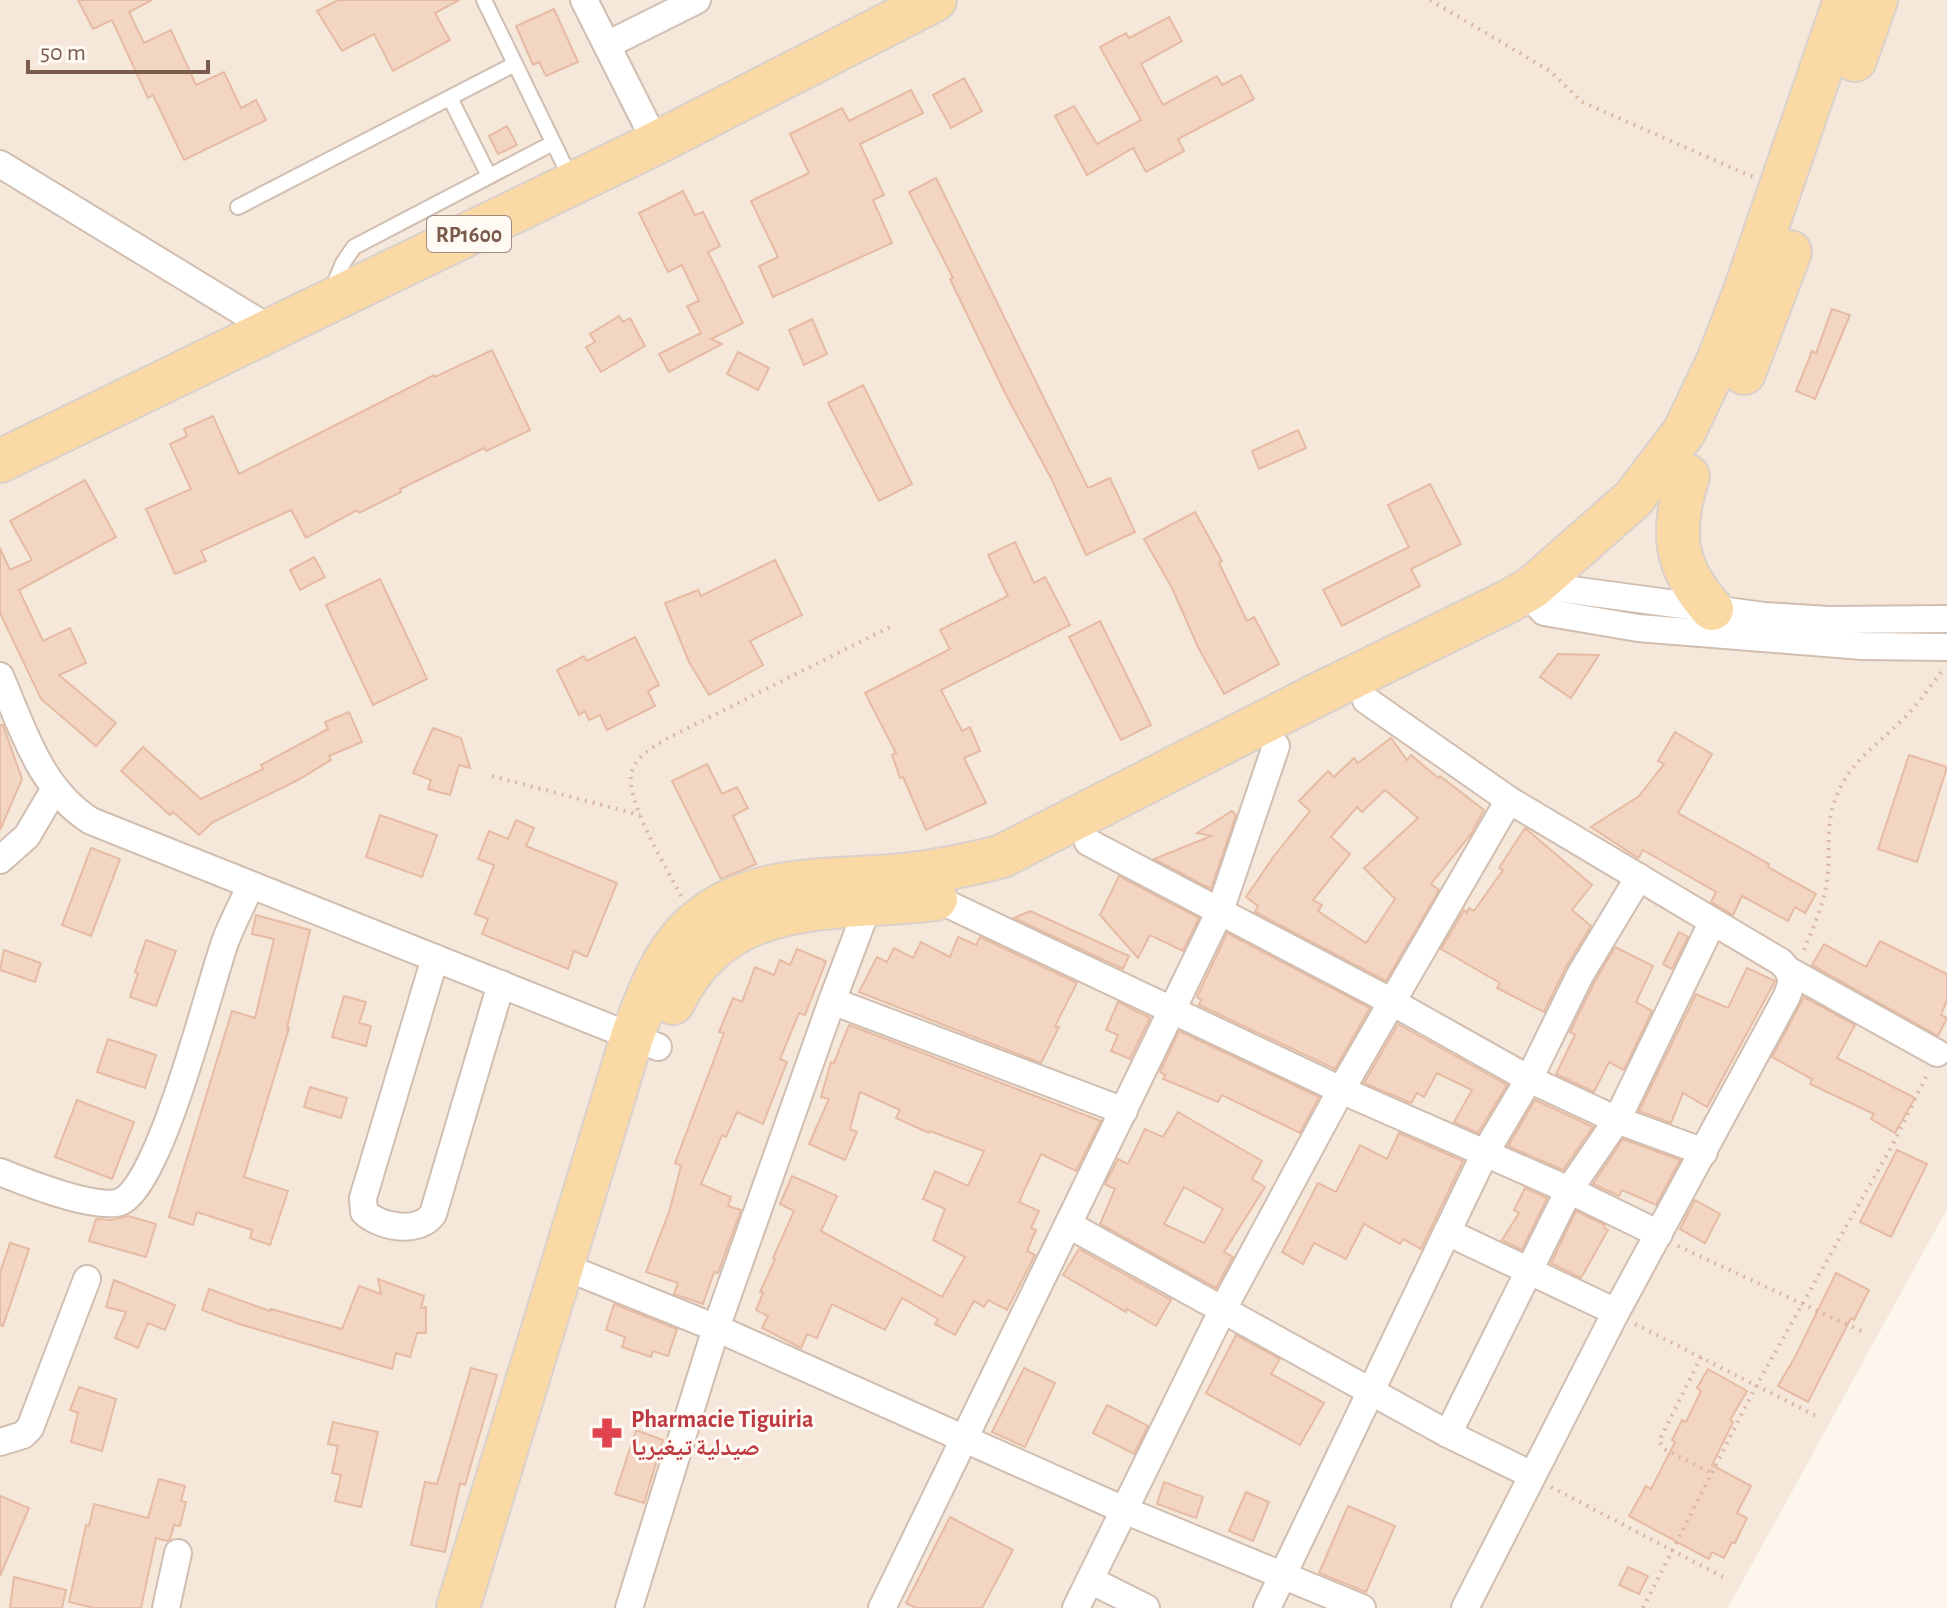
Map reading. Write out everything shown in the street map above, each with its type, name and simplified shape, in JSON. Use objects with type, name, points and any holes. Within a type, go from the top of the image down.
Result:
[{"type":"main road","name":"RP1600","points":[[0,461],[656,143],[935,0]]},
{"type":"main road","points":[[486,1608],[585,1275],[645,1042],[649,989],[671,952],[695,923],[735,897],[767,888],[902,875],[1000,857],[1338,704],[1517,628],[1634,498],[1684,432],[1718,361],[1845,0]]},
{"type":"main road","points":[[1544,595],[1648,523],[1688,476],[1727,412],[1775,293],[1876,0]]},
{"type":"main road","points":[[1688,476],[1676,523],[1678,547],[1684,570],[1696,591],[1712,609]]},
{"type":"main road","points":[[458,1608],[645,1042],[685,980],[723,940],[751,923],[777,915],[937,899],[986,888],[1088,842],[1276,746],[1338,704]]},
{"type":"street","points":[[584,0],[656,143]]},
{"type":"street","points":[[607,45],[697,0]]},
{"type":"street","points":[[0,164],[272,330]]},
{"type":"street","points":[[1544,595],[1828,620],[1947,619]]},
{"type":"street","points":[[1544,595],[1574,619],[1662,630],[1862,646],[1947,647]]},
{"type":"street","points":[[0,676],[54,790],[77,813],[106,829],[645,1042]]},
{"type":"street","points":[[1338,704],[1509,800],[1781,962],[1791,971],[1937,1053]]},
{"type":"street","points":[[882,1608],[1220,911],[1276,746]]},
{"type":"street","points":[[0,860],[27,836],[54,790]]},
{"type":"street","points":[[1076,1608],[1223,1309],[1341,1090],[1509,800]]},
{"type":"street","points":[[1088,842],[1392,1002],[1529,1079],[1617,1120],[1704,1152]]},
{"type":"street","points":[[1267,1608],[1485,1153],[1529,1079],[1580,975],[1639,877]]},
{"type":"street","points":[[0,1172],[43,1189],[107,1204],[120,1203],[129,1196],[151,1160],[176,1098],[226,940],[250,887]]},
{"type":"street","points":[[937,899],[1341,1090],[1569,1190],[1659,1235]]},
{"type":"street","points":[[629,1608],[716,1328],[868,906]]},
{"type":"street","points":[[1448,1434],[1569,1190],[1617,1120],[1712,923]]},
{"type":"street","points":[[435,958],[363,1198],[364,1212],[376,1219],[417,1227],[433,1214],[501,984]]},
{"type":"street","points":[[1465,1608],[1615,1313],[1791,987],[1791,971]]},
{"type":"street","points":[[832,1001],[1124,1111]]},
{"type":"street","points":[[1069,1225],[1448,1434],[1532,1476]]},
{"type":"street","points":[[1447,1232],[1615,1313]]},
{"type":"street","points":[[585,1275],[716,1328],[1124,1510],[1362,1608]]},
{"type":"street","points":[[0,1442],[23,1435],[30,1428],[87,1279]]},
{"type":"street","points":[[166,1608],[178,1553]]},
{"type":"street","points":[[1090,1580],[1146,1608]]},
{"type":"lane","points":[[484,0],[572,183]]},
{"type":"lane","points":[[238,207],[515,64]]},
{"type":"lane","points":[[450,98],[489,176]]},
{"type":"lane","points":[[326,303],[343,263],[354,247],[553,143]]},
{"type":"path","points":[[1430,0],[1440,2],[1550,71],[1582,102],[1781,189]]},
{"type":"path","points":[[695,923],[640,815],[630,782],[637,761],[653,748],[892,626]]},
{"type":"path","points":[[1791,971],[1821,906],[1827,881],[1831,816],[1844,780],[1855,763],[1902,720],[1947,663]]},
{"type":"path","points":[[492,776],[640,815]]},
{"type":"path","points":[[1643,1608],[1757,1384],[1893,1144],[1937,1053]]},
{"type":"path","points":[[1659,1235],[1863,1332]]},
{"type":"path","points":[[1615,1313],[1818,1417]]},
{"type":"path","points":[[1701,1357],[1659,1441],[1664,1449],[1712,1473]]},
{"type":"path","points":[[1532,1476],[1723,1577]]},
{"type":"shaded area","points":[[0,0],[1947,0],[1947,1209],[1728,1608],[0,1608]]},
{"type":"building","points":[[78,0],[152,0],[129,12],[144,43],[171,30],[196,85],[224,72],[241,108],[256,100],[266,120],[184,160],[153,95],[148,98],[112,20],[93,29]]},
{"type":"building","points":[[338,0],[459,0],[435,13],[450,40],[393,71],[374,34],[342,51],[317,11]]},
{"type":"building","points":[[554,9],[578,62],[546,76],[539,62],[533,65],[516,26]]},
{"type":"building","points":[[1169,17],[1182,41],[1141,64],[1163,105],[1217,76],[1222,85],[1241,75],[1254,99],[1178,139],[1184,151],[1146,172],[1133,148],[1087,175],[1055,116],[1074,106],[1097,144],[1141,120],[1100,47],[1126,33],[1129,38]]},
{"type":"building","points":[[964,78],[982,111],[951,128],[933,95]]},
{"type":"building","points":[[911,90],[923,113],[860,144],[884,195],[873,200],[892,243],[773,297],[759,266],[778,257],[751,201],[809,173],[790,134],[842,108],[849,121]]},
{"type":"building","points":[[507,126],[517,145],[498,154],[489,136]]},
{"type":"building","points":[[936,178],[1088,488],[1110,478],[1135,532],[1086,555],[909,192]]},
{"type":"building","points":[[683,191],[695,215],[703,212],[720,246],[708,252],[743,323],[711,339],[722,344],[669,372],[659,354],[701,333],[687,306],[699,301],[682,265],[668,272],[639,213]]},
{"type":"building","points":[[1832,309],[1850,315],[1815,399],[1796,391],[1812,351],[1816,353]]},
{"type":"building","points":[[619,316],[623,322],[630,318],[645,346],[601,372],[586,347],[595,342],[590,334]]},
{"type":"building","points":[[812,319],[827,354],[804,365],[789,330]]},
{"type":"building","points":[[492,350],[530,430],[486,451],[484,448],[306,538],[291,510],[201,551],[206,561],[175,574],[146,509],[191,489],[170,444],[187,436],[184,429],[213,416],[239,474],[434,375]]},
{"type":"building","points":[[738,352],[769,368],[758,390],[727,374]]},
{"type":"building","points":[[863,385],[912,484],[879,501],[828,403]]},
{"type":"building","points":[[1298,430],[1306,448],[1259,469],[1252,451]]},
{"type":"building","points":[[85,480],[116,537],[19,590],[43,641],[70,628],[86,663],[59,675],[116,723],[96,746],[41,699],[0,613],[0,548],[10,570],[32,560],[10,521]]},
{"type":"building","points":[[1430,484],[1461,544],[1411,569],[1420,586],[1342,626],[1323,590],[1409,547],[1388,505]]},
{"type":"building","points":[[1195,512],[1222,561],[1219,563],[1247,621],[1254,617],[1279,664],[1224,694],[1198,647],[1172,588],[1144,539]]},
{"type":"building","points":[[1015,542],[1034,583],[1045,577],[1070,625],[941,690],[962,731],[970,727],[980,751],[964,758],[986,803],[926,830],[903,777],[900,778],[892,755],[896,753],[865,693],[950,649],[940,630],[1008,596],[988,555]]},
{"type":"building","points":[[314,557],[325,577],[300,590],[290,570]]},
{"type":"building","points":[[775,560],[802,615],[750,641],[763,665],[709,695],[689,662],[665,603],[698,590],[701,596]]},
{"type":"building","points":[[380,579],[427,679],[373,705],[326,605]]},
{"type":"building","points":[[1100,621],[1151,725],[1121,740],[1069,637]]},
{"type":"building","points":[[635,637],[659,685],[648,691],[655,706],[607,730],[600,715],[589,720],[585,711],[579,715],[557,670],[584,656],[587,661]]},
{"type":"building","points":[[1558,654],[1599,655],[1571,698],[1540,677]]},
{"type":"building","points":[[349,712],[362,742],[329,756],[331,760],[298,780],[213,822],[199,835],[173,812],[170,815],[121,771],[143,747],[201,799],[263,769],[261,765],[328,729],[325,722]]},
{"type":"building","points":[[0,725],[3,725],[22,779],[0,830]]},
{"type":"building","points":[[433,728],[461,738],[470,768],[459,765],[450,795],[428,789],[431,780],[413,773]]},
{"type":"building","points":[[1675,732],[1712,754],[1678,813],[1816,894],[1805,913],[1795,907],[1788,921],[1742,896],[1733,915],[1711,902],[1716,892],[1643,850],[1638,858],[1591,827],[1639,796],[1664,764],[1658,761]]},
{"type":"building","points":[[1391,738],[1407,760],[1411,755],[1484,810],[1471,834],[1431,884],[1439,890],[1386,981],[1255,912],[1258,906],[1246,897],[1310,811],[1299,801],[1328,771],[1334,777],[1354,758],[1358,763]],"holes":[[[1385,790],[1418,818],[1364,868],[1395,899],[1366,943],[1318,911],[1322,905],[1313,900],[1350,854],[1331,837],[1357,807],[1362,812]]]},
{"type":"building","points":[[1909,755],[1947,767],[1917,862],[1878,849]]},
{"type":"building","points":[[707,764],[722,794],[737,787],[748,808],[733,816],[756,864],[721,879],[672,781]]},
{"type":"building","points":[[1232,811],[1236,815],[1211,889],[1154,859],[1211,836],[1197,833]]},
{"type":"building","points":[[380,815],[437,835],[422,877],[366,857]]},
{"type":"building","points":[[516,820],[534,828],[526,846],[617,883],[587,957],[574,951],[568,969],[482,934],[488,919],[475,914],[494,865],[478,859],[489,831],[508,839]]},
{"type":"building","points":[[1525,828],[1592,885],[1572,910],[1591,926],[1544,1012],[1497,988],[1500,983],[1441,949],[1464,910],[1467,913],[1469,908],[1474,911],[1503,870],[1499,868]]},
{"type":"building","points":[[91,848],[120,859],[91,936],[62,925]]},
{"type":"building","points":[[1119,876],[1199,918],[1183,951],[1150,935],[1138,958],[1100,915]]},
{"type":"building","points":[[1030,911],[1129,956],[1123,969],[1014,918]]},
{"type":"building","points":[[256,915],[310,930],[289,1028],[244,1177],[288,1191],[270,1245],[250,1238],[252,1230],[197,1212],[193,1225],[169,1217],[232,1011],[255,1018],[274,939],[252,934]]},
{"type":"building","points":[[1679,932],[1688,937],[1672,969],[1663,964]]},
{"type":"building","points":[[1227,933],[1370,1008],[1335,1069],[1199,1005],[1201,1000],[1197,997]]},
{"type":"building","points":[[958,937],[976,945],[980,937],[1077,983],[1055,1026],[1059,1027],[1041,1063],[859,992],[877,957],[887,962],[894,948],[913,958],[921,942],[950,957]]},
{"type":"building","points":[[146,940],[176,951],[156,1006],[130,997]]},
{"type":"building","points":[[1880,941],[1947,974],[1947,1000],[1941,1015],[1947,1018],[1938,1036],[1812,965],[1824,944],[1866,967]]},
{"type":"building","points":[[1615,947],[1653,966],[1636,1002],[1652,1011],[1624,1070],[1609,1062],[1594,1092],[1556,1074],[1575,1035],[1570,1032]]},
{"type":"building","points":[[797,949],[826,961],[805,1015],[799,1013],[780,1059],[787,1062],[763,1124],[737,1112],[726,1137],[722,1135],[701,1184],[731,1197],[728,1206],[741,1210],[703,1304],[674,1294],[678,1283],[646,1272],[670,1209],[681,1166],[675,1163],[724,1033],[719,1032],[733,998],[742,1002],[755,967],[774,975],[780,960],[790,965]]},
{"type":"building","points":[[4,950],[41,963],[35,982],[0,970]]},
{"type":"building","points":[[1747,968],[1775,981],[1707,1107],[1683,1093],[1671,1123],[1639,1111],[1696,994],[1728,1008]]},
{"type":"building","points":[[344,996],[366,1002],[359,1023],[371,1026],[366,1046],[332,1037]]},
{"type":"building","points":[[1804,997],[1855,1025],[1837,1058],[1915,1098],[1895,1133],[1871,1119],[1874,1114],[1810,1084],[1812,1079],[1772,1057]]},
{"type":"building","points":[[1118,1002],[1150,1018],[1130,1059],[1111,1051],[1118,1035],[1106,1030]]},
{"type":"building","points":[[1398,1024],[1507,1085],[1478,1133],[1454,1122],[1472,1090],[1437,1073],[1424,1097],[1417,1093],[1411,1103],[1364,1083]]},
{"type":"building","points":[[849,1025],[1101,1121],[1076,1171],[1041,1154],[1019,1202],[1039,1211],[1031,1228],[1036,1230],[1027,1251],[1035,1255],[1007,1310],[988,1300],[984,1307],[974,1301],[955,1335],[935,1324],[938,1319],[902,1298],[885,1330],[832,1304],[817,1338],[807,1334],[801,1348],[762,1328],[768,1316],[756,1310],[773,1258],[794,1211],[780,1204],[792,1176],[837,1196],[821,1231],[942,1297],[965,1257],[933,1240],[945,1209],[923,1199],[935,1171],[968,1186],[984,1151],[929,1133],[896,1118],[900,1110],[860,1092],[850,1129],[857,1132],[845,1160],[809,1144],[829,1099],[821,1097],[831,1062],[834,1063]]},
{"type":"building","points":[[1179,1031],[1319,1097],[1300,1133],[1222,1095],[1218,1102],[1163,1079],[1165,1075],[1160,1072]]},
{"type":"building","points":[[108,1039],[156,1055],[145,1088],[97,1072]]},
{"type":"building","points":[[310,1087],[347,1098],[341,1118],[304,1107]]},
{"type":"building","points":[[77,1100],[134,1122],[112,1179],[55,1157]]},
{"type":"building","points":[[1535,1100],[1593,1127],[1563,1170],[1508,1146]]},
{"type":"building","points":[[1178,1112],[1262,1161],[1252,1179],[1265,1187],[1224,1252],[1233,1257],[1216,1288],[1100,1224],[1115,1189],[1105,1184],[1118,1159],[1128,1164],[1145,1129],[1163,1137]],"holes":[[[1184,1187],[1223,1209],[1204,1243],[1164,1224]]]},
{"type":"building","points":[[1399,1133],[1463,1161],[1421,1249],[1403,1239],[1400,1244],[1364,1224],[1346,1259],[1314,1243],[1303,1264],[1282,1252],[1318,1183],[1336,1192],[1360,1145],[1387,1159]]},
{"type":"building","points":[[1623,1139],[1680,1160],[1656,1205],[1622,1190],[1619,1196],[1593,1184]]},
{"type":"building","points":[[1897,1150],[1927,1164],[1891,1237],[1860,1222]]},
{"type":"building","points":[[1525,1188],[1547,1198],[1522,1250],[1502,1240],[1519,1213],[1514,1210]]},
{"type":"building","points":[[1695,1200],[1720,1214],[1705,1243],[1680,1229]]},
{"type":"building","points":[[1576,1211],[1605,1225],[1604,1228],[1608,1230],[1581,1278],[1551,1263]]},
{"type":"building","points":[[128,1216],[156,1224],[146,1257],[89,1241],[96,1219],[112,1220]]},
{"type":"building","points":[[10,1243],[29,1249],[3,1326],[0,1325],[0,1273]]},
{"type":"building","points":[[1079,1249],[1171,1300],[1156,1326],[1063,1275]]},
{"type":"building","points":[[1836,1273],[1869,1290],[1854,1320],[1851,1318],[1808,1402],[1778,1386]]},
{"type":"building","points":[[378,1279],[424,1296],[421,1308],[426,1307],[426,1333],[417,1333],[410,1357],[396,1353],[392,1369],[202,1310],[209,1289],[270,1311],[342,1329],[359,1286],[381,1294]]},
{"type":"building","points":[[114,1280],[175,1305],[165,1330],[148,1323],[138,1348],[115,1338],[126,1312],[106,1307]]},
{"type":"building","points":[[614,1304],[677,1329],[668,1356],[653,1351],[651,1357],[622,1347],[625,1337],[606,1330]]},
{"type":"building","points":[[1236,1335],[1280,1359],[1271,1374],[1324,1403],[1300,1445],[1206,1393]]},
{"type":"building","points":[[471,1368],[497,1375],[465,1485],[460,1483],[445,1552],[411,1545],[425,1482],[437,1484]]},
{"type":"building","points":[[1024,1368],[1055,1383],[1025,1447],[992,1432]]},
{"type":"building","points":[[1708,1369],[1747,1391],[1730,1420],[1733,1422],[1712,1465],[1751,1486],[1737,1513],[1747,1518],[1735,1543],[1732,1542],[1724,1558],[1712,1552],[1709,1559],[1629,1516],[1646,1486],[1651,1489],[1675,1442],[1672,1440],[1682,1420],[1686,1422],[1701,1391],[1697,1388]]},
{"type":"building","points":[[79,1387],[116,1399],[102,1451],[71,1442],[78,1413],[70,1410]]},
{"type":"building","points":[[1107,1405],[1148,1426],[1134,1454],[1093,1433]]},
{"type":"building","points":[[333,1422],[378,1432],[361,1507],[335,1501],[341,1475],[332,1473],[338,1446],[328,1444]]},
{"type":"building","points":[[636,1430],[663,1440],[644,1503],[615,1494]]},
{"type":"building","points":[[159,1479],[185,1486],[181,1501],[186,1502],[180,1526],[174,1525],[170,1539],[156,1538],[141,1608],[94,1608],[69,1602],[86,1525],[89,1526],[94,1504],[148,1518]]},
{"type":"building","points":[[1164,1482],[1203,1497],[1196,1518],[1157,1504]]},
{"type":"building","points":[[1246,1492],[1269,1502],[1253,1541],[1229,1531]]},
{"type":"building","points":[[0,1496],[29,1508],[0,1576]]},
{"type":"building","points":[[1348,1506],[1395,1526],[1366,1592],[1319,1573]]},
{"type":"building","points":[[950,1517],[1013,1550],[982,1608],[916,1608],[906,1603]]},
{"type":"building","points":[[1628,1567],[1648,1576],[1639,1594],[1619,1585]]},
{"type":"building","points":[[14,1577],[66,1590],[62,1608],[10,1608]]},
{"type":"place","name":"Pharmacie Tiguiria صيدلية تيغيريا","points":[[607,1433]]}]
